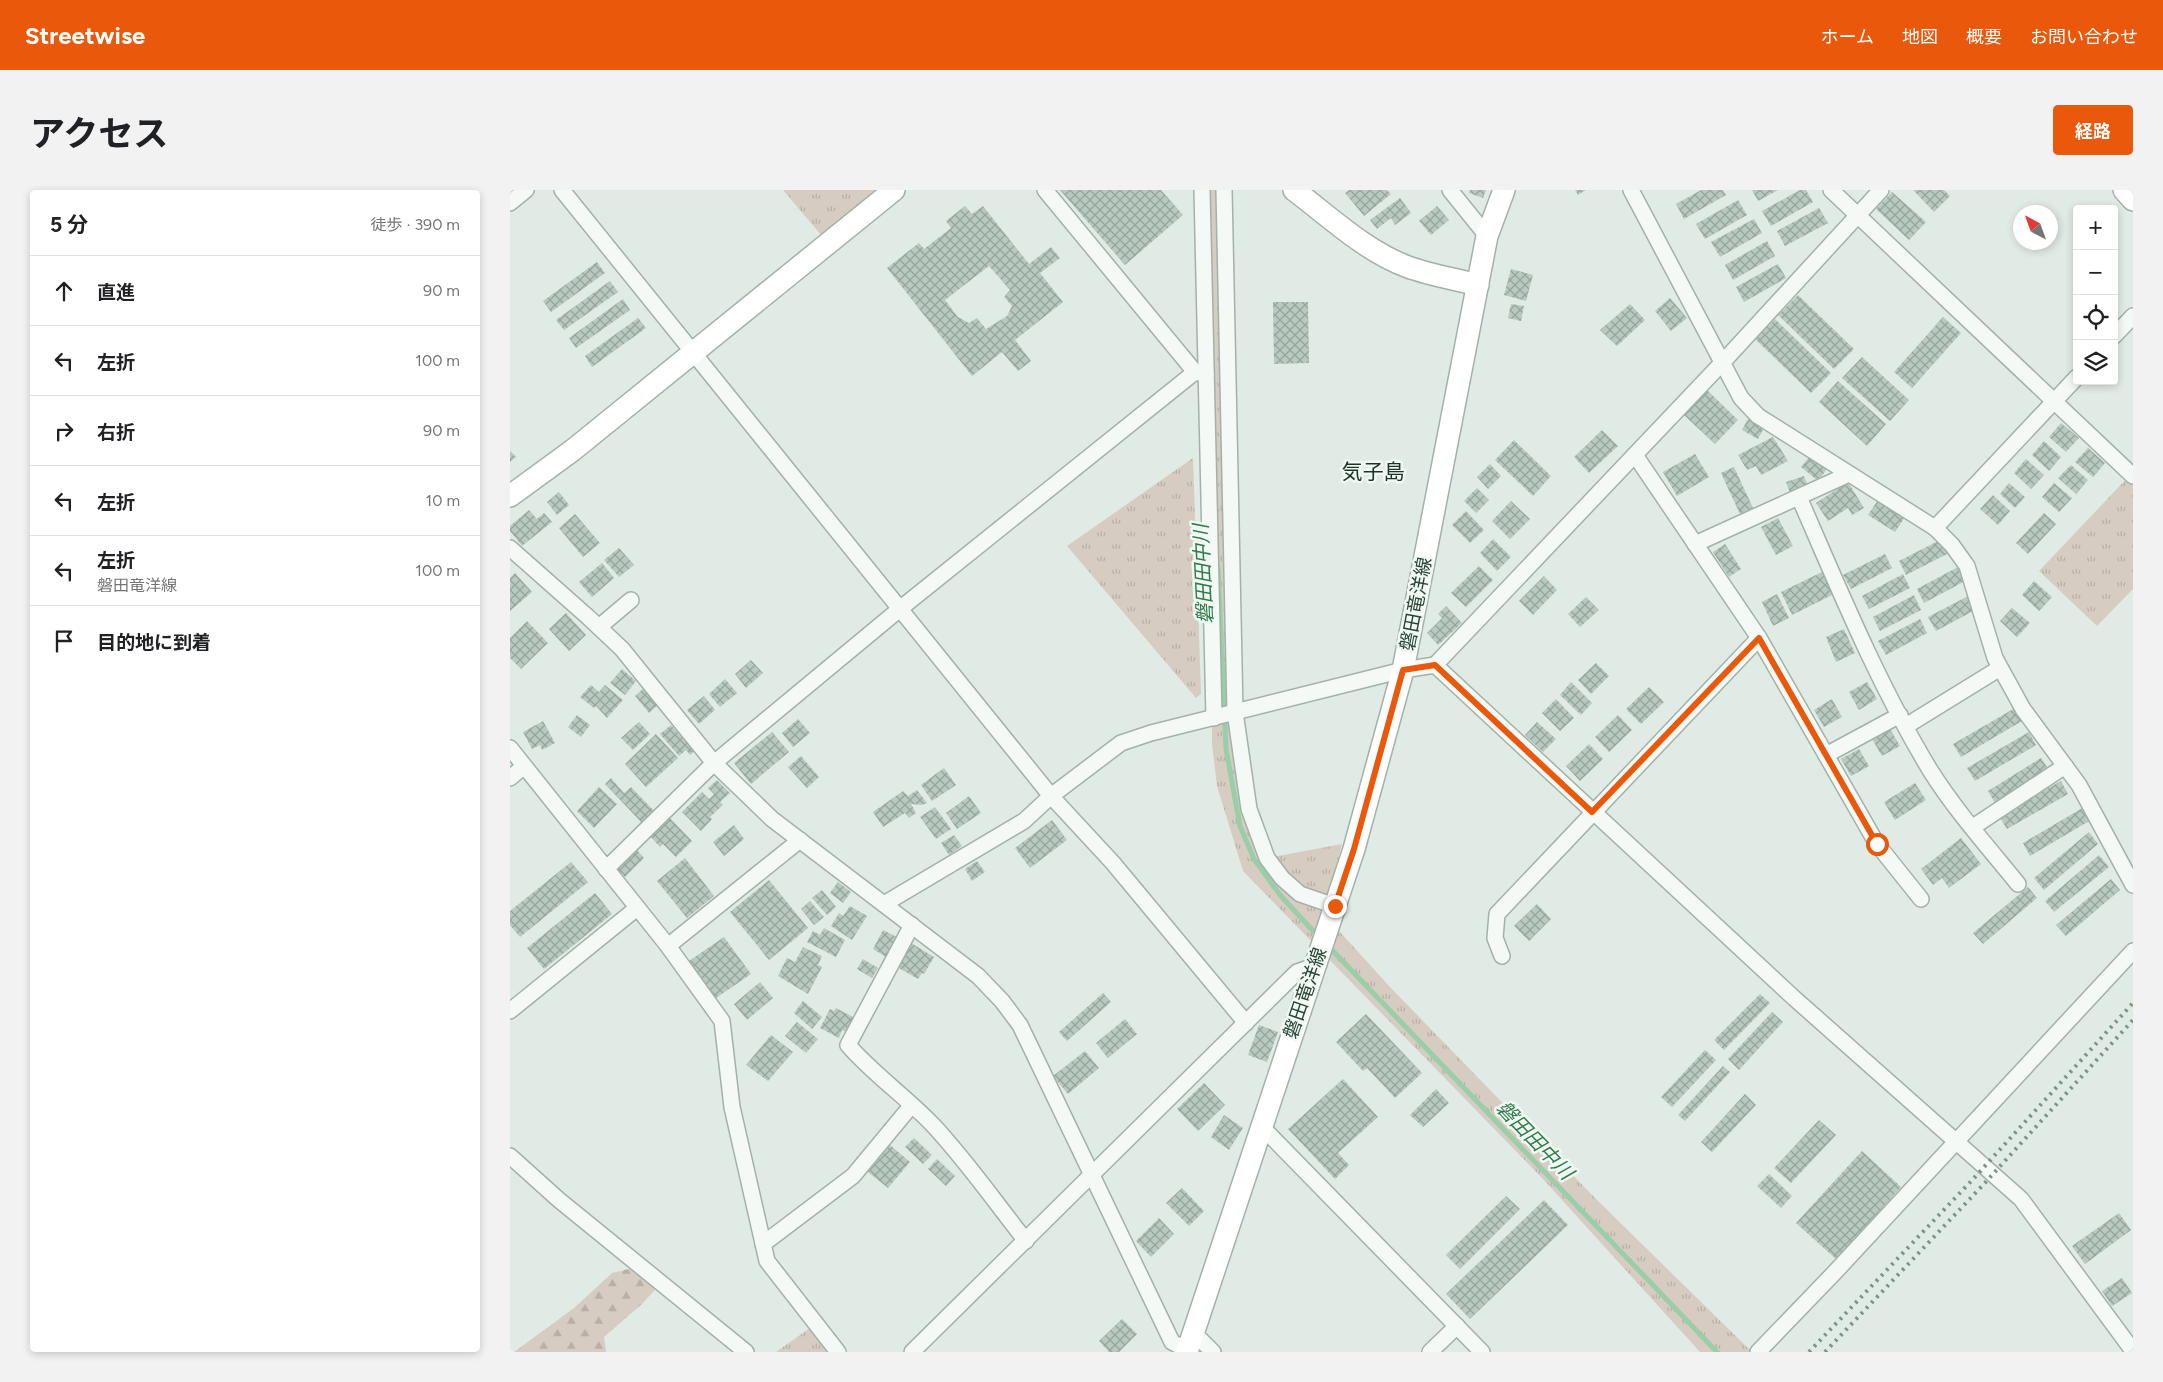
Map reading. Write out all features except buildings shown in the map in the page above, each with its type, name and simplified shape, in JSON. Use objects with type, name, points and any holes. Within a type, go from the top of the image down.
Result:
[{"type":"main road","points":[[510,496],[573,450],[894,190]]},
{"type":"main road","points":[[1294,190],[1359,240],[1383,255],[1408,267],[1478,285]]},
{"type":"main road","name":"磐田竜洋線","points":[[1189,1345],[1354,849],[1403,670],[1487,236],[1504,190]]},
{"type":"main road","points":[[2124,190],[2133,200]]},
{"type":"street","points":[[510,203],[526,190]]},
{"type":"street","points":[[562,190],[1051,796],[1113,863],[1246,1023]]},
{"type":"street","points":[[1045,190],[1200,373]]},
{"type":"street","points":[[1202,190],[1200,373],[1214,718]]},
{"type":"street","points":[[1224,190],[1235,712],[1250,816],[1266,858],[1282,878],[1300,894],[1335,906]]},
{"type":"street","points":[[1450,190],[1487,236]]},
{"type":"street","points":[[1631,190],[1741,398],[1758,416],[1935,528],[1952,545],[1967,566],[1995,658],[2000,668],[2023,709],[2079,785],[2133,885]]},
{"type":"street","points":[[1831,190],[2133,476]]},
{"type":"street","points":[[884,904],[1024,821],[1051,796],[1121,743],[1151,733],[1403,670],[1435,665],[1722,363],[1881,190]]},
{"type":"street","points":[[2118,332],[2133,316]]},
{"type":"street","points":[[606,870],[714,763],[901,608],[1200,373]]},
{"type":"street","points":[[1935,528],[2073,381]]},
{"type":"street","points":[[1635,455],[1759,638],[1877,844],[1921,899]]},
{"type":"street","points":[[1695,544],[1849,474]]},
{"type":"street","points":[[1799,497],[1862,642],[1931,771],[1972,828],[2018,884]]},
{"type":"street","points":[[510,548],[622,649],[714,763],[772,819],[978,976],[1020,1025],[1172,1342],[1213,1352]]},
{"type":"street","points":[[599,627],[631,600]]},
{"type":"street","points":[[1502,956],[1495,938],[1497,914],[1759,638]]},
{"type":"street","points":[[1435,665],[1794,998],[2021,1199],[2133,1351]]},
{"type":"street","points":[[1826,755],[1903,720],[2000,668]]},
{"type":"street","points":[[510,748],[523,767],[668,946],[722,1021],[732,1107],[767,1262],[838,1352]]},
{"type":"street","points":[[1972,828],[2065,766]]},
{"type":"street","points":[[510,778],[523,767]]},
{"type":"street","points":[[668,946],[800,840]]},
{"type":"street","points":[[510,1010],[637,908]]},
{"type":"street","points":[[912,925],[848,1045],[866,1066],[912,1106],[949,1143],[1026,1241]]},
{"type":"street","points":[[1758,1352],[1836,1271],[2133,951]]},
{"type":"street","points":[[912,1352],[1026,1241],[1091,1173],[1297,972],[1314,966]]},
{"type":"street","points":[[763,1244],[853,1176],[912,1106]]},
{"type":"street","points":[[1261,1126],[1482,1352]]},
{"type":"street","points":[[510,1156],[559,1200],[746,1352]]},
{"type":"street","points":[[1430,1352],[1457,1326]]},
{"type":"green space","points":[[783,190],[896,190],[832,248]]},
{"type":"green space","points":[[1202,190],[1224,190],[1229,684],[1267,858],[1342,844],[1326,903],[1330,921],[1390,987],[1594,1197],[1752,1352],[1700,1352],[1543,1179],[1243,871],[1217,786],[1212,744],[1211,596]]},
{"type":"green space","points":[[1193,458],[1201,694],[1196,698],[1067,546]]},
{"type":"green space","points":[[2131,474],[2133,476],[2133,589],[2097,626],[2039,571]]},
{"type":"green space","points":[[641,1266],[661,1283],[643,1303],[604,1337],[606,1352],[514,1352],[574,1308],[612,1273]]},
{"type":"green space","points":[[810,1328],[830,1352],[776,1352]]},
{"type":"waterway","name":"磐田田中川","points":[[1218,568],[1226,749],[1240,826],[1254,859],[1280,895],[1313,931]]},
{"type":"waterway","name":"磐田田中川","points":[[1331,949],[1717,1352]]},
{"type":"railway","points":[[1809,1352],[1975,1177],[2133,1003]]},
{"type":"railway","points":[[1825,1352],[1983,1185],[2133,1020]]},
{"type":"district","name":"気子島","points":[[1373,471]]},
{"type":"route","points":[[1335,906],[1354,849],[1403,670],[1435,665],[1592,812],[1759,638],[1877,844]]}]
